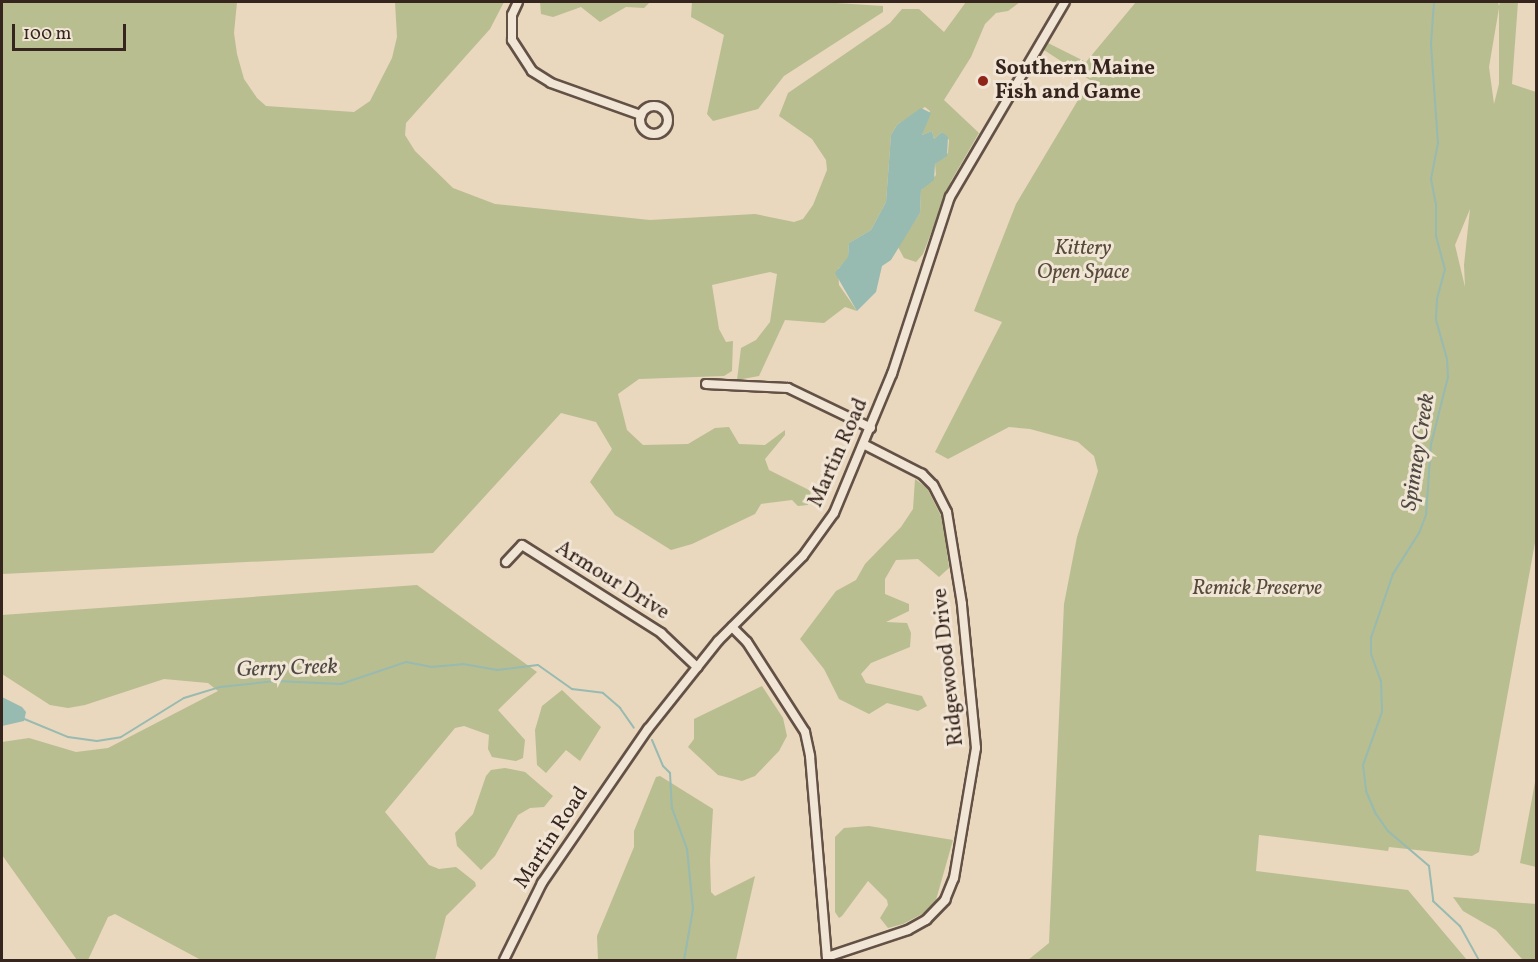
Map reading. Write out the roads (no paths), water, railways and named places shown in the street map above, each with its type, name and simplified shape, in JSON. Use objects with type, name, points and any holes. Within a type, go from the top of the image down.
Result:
[{"type":"street","points":[[518,2],[512,15],[513,40],[532,71],[551,83],[641,115]]},
{"type":"street","name":"Martin Road","points":[[504,960],[522,917],[574,833],[697,667],[819,536],[865,445],[955,184],[1065,2]]},
{"type":"street","points":[[706,384],[788,388],[871,428]]},
{"type":"street","name":"Ridgewood Drive","points":[[732,627],[747,642],[804,732],[810,756],[827,959],[908,930],[926,920],[945,900],[954,878],[976,748],[953,538],[943,502],[922,474],[865,445]]},
{"type":"street","name":"Armour Drive","points":[[506,562],[522,545],[661,633],[697,667]]},
{"type":"water","points":[[921,108],[931,113],[922,135],[932,131],[934,139],[942,132],[948,137],[947,156],[935,164],[934,180],[921,190],[920,213],[891,260],[882,266],[876,292],[857,311],[835,273],[848,257],[849,243],[871,230],[886,202],[891,135],[897,125]]},
{"type":"water","points":[[2,697],[22,707],[26,712],[24,721],[2,726]]},
{"type":"waterway","name":"Spinney Creek","points":[[1434,2],[1431,44],[1438,143],[1431,179],[1436,204],[1436,236],[1445,269],[1437,299],[1436,320],[1447,359],[1448,377],[1431,444],[1426,515],[1419,533],[1393,574],[1371,638],[1371,654],[1381,681],[1382,712],[1363,765],[1366,791],[1376,814],[1388,831],[1429,866],[1433,901],[1460,926],[1479,960]]},
{"type":"waterway","name":"Gerry Creek","points":[[22,718],[68,737],[97,741],[121,737],[184,698],[220,687],[276,681],[341,684],[406,662],[431,667],[463,664],[497,670],[538,665],[572,689],[603,693],[620,708],[634,728]]},
{"type":"waterway","name":"Gerry Creek","points":[[652,740],[663,766],[670,773],[672,808],[687,849],[693,909],[684,960]]},
{"type":"place","name":"Southern Maine Fish and Game","points":[[983,81]]},
{"type":"park label","name":"Kittery Open Space","points":[[1083,261]]},
{"type":"park label","name":"Remick Preserve","points":[[1257,589]]}]
